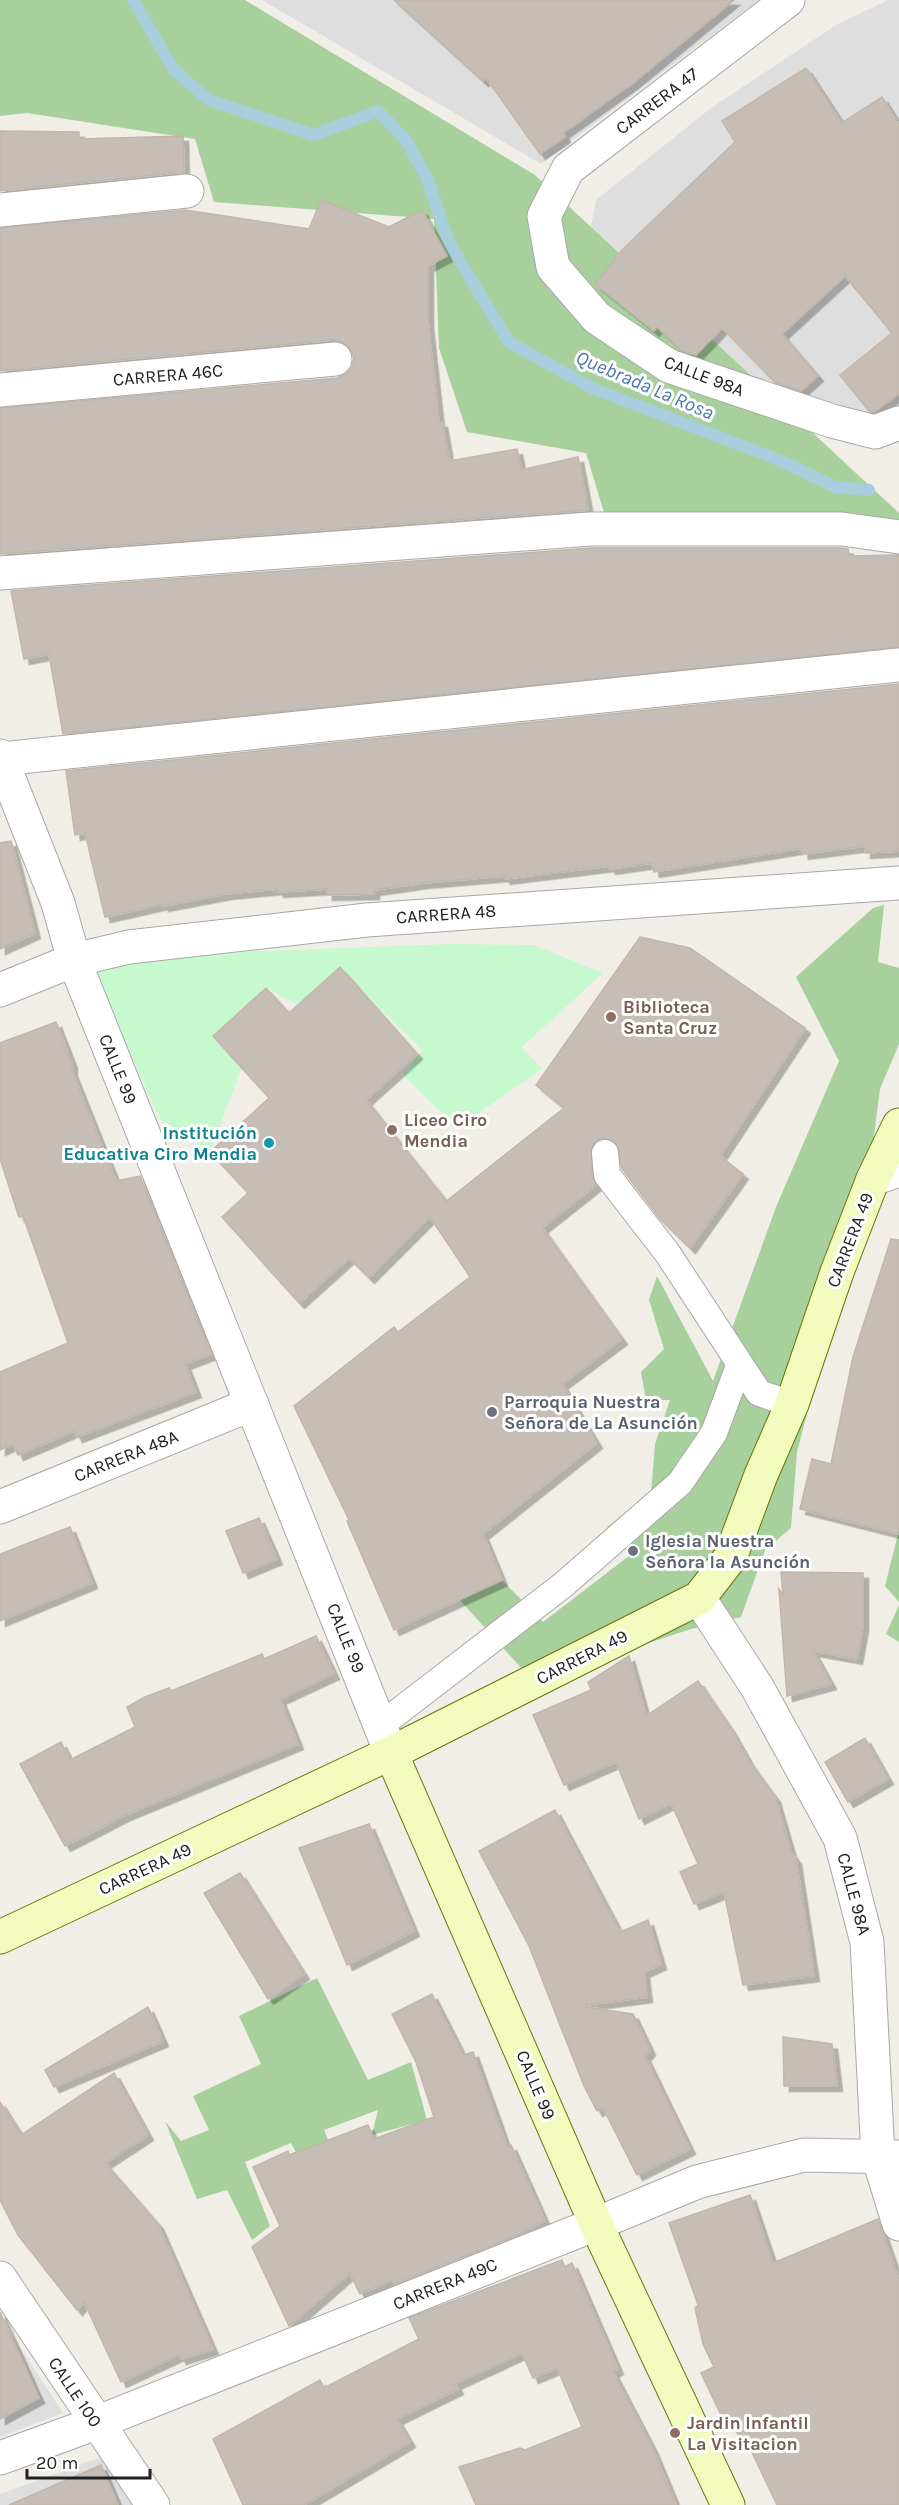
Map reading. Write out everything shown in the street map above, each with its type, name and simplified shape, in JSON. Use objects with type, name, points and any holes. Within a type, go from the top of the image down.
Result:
[{"type":"street","name":"CARRERA 47","points":[[544,216],[568,169],[788,0]]},
{"type":"street","points":[[0,210],[186,191]]},
{"type":"street","name":"CALLE 98A","points":[[544,216],[553,267],[597,318],[669,366],[832,421],[875,432],[899,423]]},
{"type":"street","name":"CARRERA 46C","points":[[0,390],[335,359]]},
{"type":"street","points":[[0,573],[591,529],[842,529],[899,537]]},
{"type":"street","points":[[1,757],[899,665]]},
{"type":"street","name":"CALLE 99","points":[[1,757],[58,903],[74,960],[386,1739],[596,2224],[728,2505]]},
{"type":"street","name":"CARRERA 48","points":[[0,990],[74,960],[129,947],[367,920],[899,883]]},
{"type":"street","name":"CARRERA 49","points":[[0,1937],[386,1739],[699,1598],[730,1558],[761,1475],[792,1404],[837,1272],[886,1175],[899,1125]]},
{"type":"street","name":"CARRERA 48A","points":[[0,1507],[252,1404]]},
{"type":"street","name":"CALLE 98A","points":[[699,1598],[757,1687],[840,1838],[867,1942],[888,2157],[899,2224]]},
{"type":"street","name":"CARRERA 49C","points":[[0,2458],[96,2423],[697,2182],[804,2155],[888,2157]]},
{"type":"street","name":"CALLE 100","points":[[0,2278],[153,2505]]},
{"type":"lane","points":[[605,1153],[606,1174],[681,1273],[707,1311],[739,1366],[759,1393],[792,1404]]},
{"type":"lane","points":[[386,1739],[680,1483],[714,1433],[739,1366]]},
{"type":"shaded area","points":[[262,0],[759,0],[541,164]]},
{"type":"shaded area","points":[[888,0],[899,0],[899,410],[887,420],[703,367],[580,285],[596,200],[711,108],[836,25]]},
{"type":"shaded area","points":[[0,2317],[63,2413],[0,2437]]},
{"type":"shaded area","points":[[107,2455],[136,2505],[0,2505],[0,2494]]},
{"type":"green space","points":[[0,0],[245,0],[535,175],[899,513],[899,531],[606,519],[586,453],[467,432],[439,348],[434,219],[214,202],[195,139],[27,113],[0,116]]},
{"type":"green space","points":[[884,905],[878,962],[899,968],[899,1044],[880,1089],[868,1181],[797,1452],[791,1528],[765,1550],[741,1617],[691,1629],[533,1681],[459,1599],[502,1580],[543,1622],[638,1549],[607,1527],[651,1494],[655,1444],[670,1400],[646,1400],[641,1372],[664,1349],[649,1300],[657,1276],[713,1381],[776,1207],[839,1061],[796,977],[873,908]]},
{"type":"green space","points":[[450,944],[534,945],[603,973],[522,1047],[542,1069],[457,1128],[403,1075],[422,1050],[340,968],[298,1005],[266,988],[242,1067],[210,1152],[160,1119],[92,970],[208,953]]},
{"type":"green space","points":[[899,1534],[899,1602],[885,1586]]},
{"type":"green space","points":[[899,1605],[899,1642],[886,1634]]},
{"type":"green space","points":[[317,1978],[368,2080],[411,2062],[427,2120],[372,2135],[378,2110],[324,2130],[346,2184],[319,2195],[291,2143],[245,2162],[270,2226],[252,2240],[227,2190],[197,2199],[165,2121],[181,2141],[209,2130],[193,2096],[261,2064],[239,2016]]},
{"type":"building","points":[[394,0],[734,0],[633,83],[563,133],[565,137],[540,154],[486,78],[483,81]]},
{"type":"building","points":[[806,68],[842,123],[882,97],[899,124],[899,393],[874,412],[869,411],[840,375],[892,333],[845,276],[782,334],[818,376],[801,391],[775,382],[722,328],[696,355],[682,351],[657,327],[654,331],[595,284],[623,249],[735,142],[722,121]]},
{"type":"building","points":[[0,131],[79,132],[79,139],[183,136],[184,172],[0,191]]},
{"type":"building","points":[[321,200],[389,227],[422,210],[447,256],[428,266],[428,322],[439,422],[442,422],[449,461],[517,449],[521,470],[578,457],[588,510],[0,554],[0,408],[337,378],[346,374],[352,367],[354,358],[350,348],[342,342],[333,340],[0,371],[0,228],[185,210],[309,229]]},
{"type":"building","points":[[591,548],[841,548],[848,549],[849,556],[899,555],[899,647],[63,734],[49,654],[24,659],[11,591]]},
{"type":"building","points":[[899,684],[899,851],[865,853],[865,846],[803,854],[802,848],[654,872],[652,863],[610,869],[609,866],[505,879],[504,876],[423,883],[374,890],[374,894],[327,895],[327,889],[278,892],[277,889],[226,894],[163,906],[163,904],[105,917],[85,833],[75,835],[66,771]]},
{"type":"building","points":[[11,841],[35,933],[0,949],[0,843]]},
{"type":"building","points":[[640,937],[690,948],[805,1028],[720,1156],[743,1174],[690,1248],[661,1220],[622,1169],[617,1144],[604,1138],[597,1140],[592,1146],[592,1176],[596,1185],[542,1228],[622,1339],[562,1384],[597,1443],[483,1534],[502,1580],[394,1630],[347,1521],[349,1520],[294,1406],[394,1327],[398,1332],[470,1277],[430,1217],[369,1278],[349,1258],[299,1303],[222,1217],[248,1193],[210,1152],[269,1098],[213,1036],[266,988],[289,1013],[340,967],[417,1054],[366,1100],[446,1201],[444,1203],[564,1108],[536,1085]]},
{"type":"building","points":[[56,1022],[72,1063],[72,1071],[116,1181],[140,1176],[211,1354],[185,1364],[196,1392],[77,1437],[74,1431],[18,1455],[13,1444],[0,1450],[0,1372],[68,1343],[23,1216],[19,1217],[0,1159],[0,1043]]},
{"type":"building","points":[[891,1239],[899,1240],[899,1534],[800,1509],[812,1459],[831,1464],[853,1357]]},
{"type":"building","points":[[259,1518],[277,1559],[243,1573],[226,1531]]},
{"type":"building","points":[[70,1527],[92,1583],[0,1621],[0,1554]]},
{"type":"building","points":[[781,1572],[863,1573],[863,1626],[857,1659],[813,1651],[831,1684],[787,1696],[779,1589],[783,1595]]},
{"type":"building","points":[[316,1636],[334,1674],[280,1699],[298,1744],[125,1815],[65,1846],[20,1764],[61,1742],[70,1760],[135,1727],[127,1707],[145,1697],[169,1688],[171,1691],[262,1654],[264,1659]]},
{"type":"building","points":[[629,1656],[646,1716],[698,1681],[730,1728],[750,1763],[775,1797],[791,1852],[796,1859],[814,1976],[743,1985],[724,1892],[694,1904],[680,1872],[698,1864],[671,1803],[639,1819],[616,1762],[564,1785],[533,1715],[591,1690],[588,1682]]},
{"type":"building","points":[[865,1738],[888,1779],[848,1802],[825,1762]]},
{"type":"building","points":[[555,1810],[620,1932],[648,1920],[661,1964],[644,1972],[647,1997],[586,2005],[586,2007],[633,2014],[650,2050],[645,2056],[690,2149],[637,2175],[603,2108],[597,2111],[584,2086],[529,1946],[479,1851]]},
{"type":"building","points":[[369,1824],[414,1931],[347,1965],[299,1848]]},
{"type":"building","points":[[240,1873],[304,1974],[268,1999],[204,1893]]},
{"type":"building","points":[[432,1994],[463,2055],[473,2052],[507,2147],[511,2145],[545,2221],[513,2237],[394,2284],[392,2280],[360,2294],[350,2273],[289,2326],[252,2247],[280,2226],[253,2167],[288,2151],[289,2155],[368,2125],[374,2139],[434,2117],[416,2062],[392,2014]]},
{"type":"building","points":[[148,2007],[163,2041],[54,2087],[45,2070]]},
{"type":"building","points":[[783,2037],[832,2044],[837,2086],[784,2086]]},
{"type":"building","points":[[114,2073],[148,2135],[105,2163],[158,2224],[213,2349],[181,2359],[179,2355],[121,2382],[84,2302],[77,2310],[18,2235],[0,2200],[0,2102],[21,2135]]},
{"type":"building","points":[[750,2195],[773,2263],[878,2219],[899,2280],[899,2505],[777,2505],[748,2444],[722,2417],[701,2373],[714,2367],[703,2344],[695,2308],[698,2305],[669,2223]]},
{"type":"building","points":[[562,2260],[565,2267],[572,2263],[618,2369],[613,2372],[653,2449],[676,2505],[476,2505],[459,2467],[520,2448],[525,2450],[582,2427],[557,2368],[533,2378],[522,2353],[455,2384],[458,2389],[397,2419],[410,2442],[304,2505],[243,2505],[213,2439],[320,2380],[324,2388],[419,2339],[409,2318]]},
{"type":"building","points":[[0,2312],[39,2398],[0,2419]]},
{"type":"building","points":[[101,2465],[118,2505],[9,2505]]},
{"type":"waterway","name":"Quebrada La Rosa","points":[[133,0],[174,70],[209,100],[314,135],[378,111],[406,140],[427,178],[449,243],[509,342],[592,388],[782,461],[835,487],[869,490]]},
{"type":"place","name":"Biblioteca Santa Cruz","points":[[611,1017]]},
{"type":"place","name":"Liceo Ciro Mendia","points":[[392,1130]]},
{"type":"place","name":"Institución Educativa Ciro Mendia","points":[[269,1143]]},
{"type":"place","name":"Parroquia Nuestra Señora de La Asunción","points":[[492,1412]]},
{"type":"place","name":"Iglesia Nuestra Señora la Asunción","points":[[633,1551]]},
{"type":"place","name":"Jardin Infantil La Visitacion","points":[[675,2433]]}]
